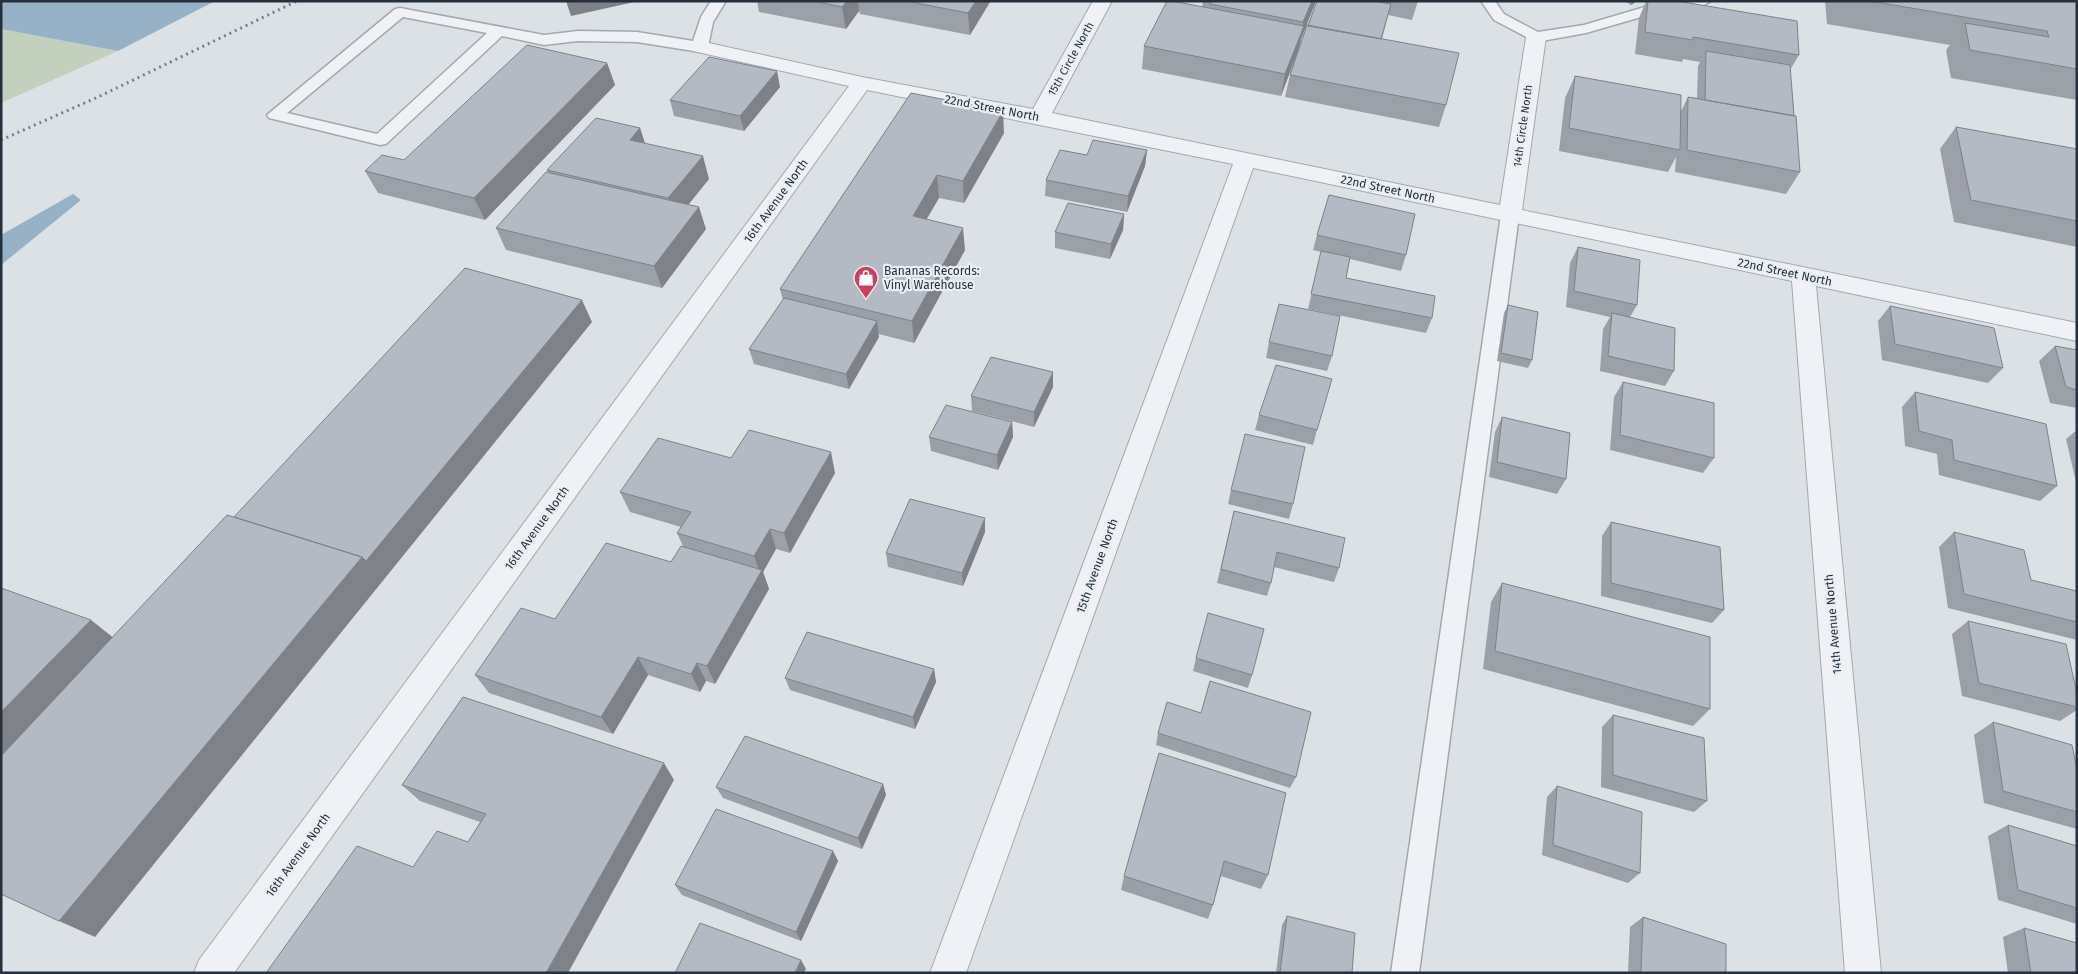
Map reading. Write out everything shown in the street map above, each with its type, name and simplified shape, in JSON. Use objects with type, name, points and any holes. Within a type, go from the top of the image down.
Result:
[{"type":"street","name":"15th Circle North","points":[[1039,117],[1103,1]]},
{"type":"street","name":"14th Circle North","points":[[1510,215],[1536,38]]},
{"type":"street","name":"22nd Street North","points":[[700,47],[2077,332]]},
{"type":"street","name":"16th Avenue North","points":[[212,973],[862,82]]},
{"type":"street","name":"15th Avenue North","points":[[948,973],[1245,160]]},
{"type":"street","name":"14th Avenue North","points":[[1803,275],[1863,973]]},
{"type":"lane","points":[[499,31],[380,140],[274,115],[400,12],[499,31],[544,40],[578,36],[637,37],[700,47],[703,25],[719,1]]},
{"type":"lane","points":[[1488,1],[1499,17],[1536,38],[1586,30],[1671,4],[1704,1]]},
{"type":"lane","points":[[1405,973],[1510,215]]},
{"type":"green space","points":[[1,29],[118,51],[1,103]]},
{"type":"water","points":[[1,1],[215,1],[118,51],[1,29]]},
{"type":"water","points":[[73,194],[81,200],[1,265],[1,235]]},
{"type":"building","points":[[814,1],[847,1],[842,7]]},
{"type":"building","points":[[906,1],[976,1],[968,13]]},
{"type":"building","points":[[1167,1],[1304,26],[1285,74],[1144,46]]},
{"type":"building","points":[[1211,1],[1312,1],[1303,22],[1210,4]]},
{"type":"building","points":[[1317,1],[1373,1],[1391,4],[1381,39],[1308,26]]},
{"type":"building","points":[[1648,1],[1677,1],[1797,21],[1799,55],[1693,37],[1693,40],[1645,32]]},
{"type":"building","points":[[1870,1],[2077,1],[2077,69],[1970,50],[1965,23],[2049,37],[2047,31]]},
{"type":"building","points":[[1307,25],[1459,53],[1446,105],[1290,75]]},
{"type":"building","points":[[527,45],[607,63],[474,198],[365,171],[382,155],[404,160]]},
{"type":"building","points":[[1706,51],[1790,65],[1794,116],[1705,100]]},
{"type":"building","points":[[709,57],[777,71],[740,116],[670,100]]},
{"type":"building","points":[[1575,76],[1681,95],[1680,150],[1569,128]]},
{"type":"building","points":[[911,93],[1003,111],[963,181],[937,175],[913,216],[963,228],[912,321],[780,289]]},
{"type":"building","points":[[1688,97],[1796,116],[1800,172],[1687,150]]},
{"type":"building","points":[[596,118],[640,128],[630,140],[703,156],[668,198],[547,170]]},
{"type":"building","points":[[1956,127],[2077,149],[2077,221],[1971,200]]},
{"type":"building","points":[[1093,140],[1147,150],[1128,196],[1046,180],[1060,150],[1087,155]]},
{"type":"building","points":[[546,172],[699,207],[654,266],[496,228]]},
{"type":"building","points":[[1329,195],[1415,214],[1406,255],[1317,235]]},
{"type":"building","points":[[1068,203],[1124,214],[1111,244],[1055,232]]},
{"type":"building","points":[[1578,247],[1640,260],[1637,305],[1574,291]]},
{"type":"building","points":[[1321,251],[1350,257],[1346,278],[1435,296],[1432,318],[1311,294]]},
{"type":"building","points":[[465,268],[582,300],[366,561],[362,557],[234,517]]},
{"type":"building","points":[[784,298],[877,321],[846,374],[749,349]]},
{"type":"building","points":[[1279,304],[1340,316],[1332,356],[1269,342]]},
{"type":"building","points":[[1508,305],[1538,312],[1532,360],[1501,353]]},
{"type":"building","points":[[1890,306],[1994,328],[2003,368],[1895,344]]},
{"type":"building","points":[[1612,313],[1675,328],[1674,371],[1608,356]]},
{"type":"building","points":[[2055,346],[2077,350],[2077,390],[2066,387]]},
{"type":"building","points":[[991,357],[1053,372],[1034,412],[971,396]]},
{"type":"building","points":[[1276,365],[1332,379],[1317,430],[1259,415]]},
{"type":"building","points":[[1623,382],[1714,403],[1714,458],[1620,435]]},
{"type":"building","points":[[1915,392],[2046,424],[2057,486],[1954,460],[1952,440],[1919,431]]},
{"type":"building","points":[[946,405],[1012,422],[997,455],[929,437]]},
{"type":"building","points":[[1502,417],[1570,433],[1566,479],[1497,462]]},
{"type":"building","points":[[749,430],[831,452],[784,533],[770,529],[754,556],[677,533],[691,512],[620,492],[658,438],[731,458]]},
{"type":"building","points":[[1245,434],[1305,447],[1293,504],[1231,490]]},
{"type":"building","points":[[910,499],[985,518],[962,573],[886,553]]},
{"type":"building","points":[[1234,511],[1345,538],[1339,568],[1277,552],[1271,583],[1221,569]]},
{"type":"building","points":[[227,515],[362,557],[59,921],[1,894],[1,756]]},
{"type":"building","points":[[1611,522],[1720,547],[1724,610],[1611,583]]},
{"type":"building","points":[[1954,532],[2024,550],[2031,580],[2077,591],[2077,622],[1964,594]]},
{"type":"building","points":[[606,543],[671,562],[681,546],[762,570],[707,666],[697,663],[691,674],[638,657],[601,717],[475,675],[521,608],[555,619]]},
{"type":"building","points":[[1502,583],[1710,637],[1710,709],[1495,651]]},
{"type":"building","points":[[1,588],[91,620],[1,712]]},
{"type":"building","points":[[1208,613],[1264,629],[1252,675],[1196,658]]},
{"type":"building","points":[[1968,621],[2066,644],[2077,694],[2077,707],[1979,683]]},
{"type":"building","points":[[807,632],[934,669],[913,717],[785,678]]},
{"type":"building","points":[[1210,681],[1311,712],[1296,777],[1158,733],[1167,702],[1201,713]]},
{"type":"building","points":[[463,697],[664,763],[546,973],[266,973],[357,846],[413,867],[437,831],[468,842],[486,814],[402,785]]},
{"type":"building","points":[[1613,715],[1704,738],[1707,801],[1613,775]]},
{"type":"building","points":[[1993,722],[2072,745],[2077,769],[2077,812],[2003,791]]},
{"type":"building","points":[[745,736],[883,784],[858,838],[716,787]]},
{"type":"building","points":[[1159,753],[1286,793],[1268,875],[1224,861],[1213,905],[1124,876]]},
{"type":"building","points":[[1557,786],[1642,812],[1640,873],[1553,845]]},
{"type":"building","points":[[716,809],[833,851],[796,932],[675,885]]},
{"type":"building","points":[[2008,825],[2077,846],[2077,908],[2018,890]]},
{"type":"building","points":[[1287,916],[1355,933],[1352,973],[1280,973]]},
{"type":"building","points":[[1643,917],[1726,944],[1726,973],[1641,973]]},
{"type":"building","points":[[700,923],[801,960],[795,973],[675,973]]},
{"type":"building","points":[[2024,928],[2077,943],[2077,973],[2031,973]]},
{"type":"railway","points":[[1,140],[98,97],[297,1]]},
{"type":"place","name":"Bananas Records: Vinyl Warehouse","points":[[866,299]]}]
